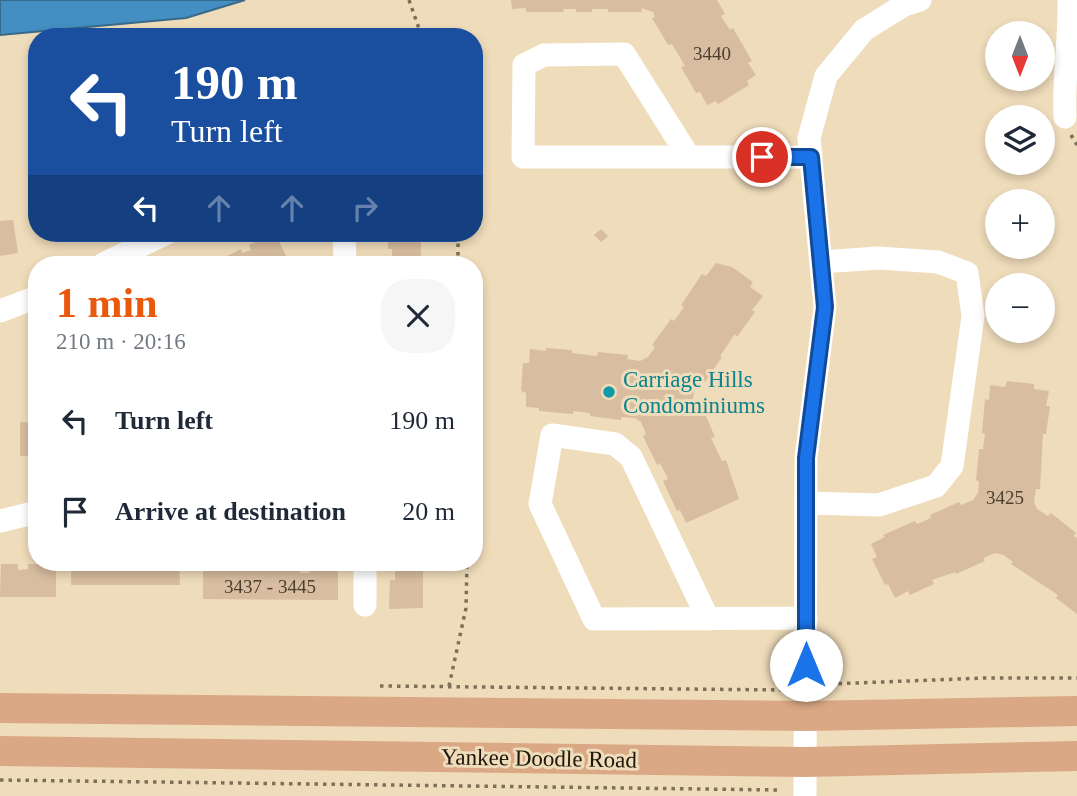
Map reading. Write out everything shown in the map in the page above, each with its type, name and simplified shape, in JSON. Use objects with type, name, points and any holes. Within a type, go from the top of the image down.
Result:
[{"type":"main road","name":"Yankee Doodle Road","points":[[0,708],[806,716],[1077,711]]},
{"type":"main road","name":"Yankee Doodle Road","points":[[0,751],[806,762],[1077,756]]},
{"type":"street","points":[[806,796],[806,458],[825,307],[809,138],[826,76],[864,30],[904,5],[920,0]]},
{"type":"street","points":[[1065,117],[1063,95],[1070,26],[1069,0]]},
{"type":"street","points":[[689,157],[624,54],[544,55],[524,65],[523,158],[811,157]]},
{"type":"street","points":[[120,256],[148,242]]},
{"type":"street","points":[[806,503],[879,505],[936,486],[952,466],[972,316],[967,273],[938,262],[878,258],[821,262]]},
{"type":"street","points":[[0,311],[28,300]]},
{"type":"street","points":[[708,618],[631,457],[615,444],[552,435],[540,504],[594,620],[806,618]]},
{"type":"street","points":[[0,521],[28,514]]},
{"type":"street","points":[[365,571],[365,605]]},
{"type":"path","points":[[409,0],[419,28]]},
{"type":"path","points":[[449,686],[466,608],[467,571]]},
{"type":"path","points":[[830,684],[985,678],[1077,678]]},
{"type":"path","points":[[0,780],[779,790]]},
{"type":"water","points":[[0,0],[245,0],[186,18],[77,28],[28,28],[28,32],[0,35]]},
{"type":"building","points":[[511,0],[717,0],[725,14],[721,16],[730,30],[733,28],[752,61],[748,63],[756,75],[747,81],[749,85],[718,104],[716,101],[707,105],[700,92],[696,93],[681,67],[685,66],[672,44],[668,45],[652,18],[655,17],[653,12],[641,8],[642,12],[592,9],[592,12],[576,12],[576,9],[563,9],[564,12],[526,12],[526,8],[512,9]]},
{"type":"building","points":[[13,220],[18,253],[0,256],[0,221]]},
{"type":"building","points":[[601,229],[608,236],[601,242],[594,235]]},
{"type":"building","points":[[256,242],[279,242],[286,256],[227,256],[241,249],[242,253],[251,250],[249,245]]},
{"type":"building","points":[[388,242],[421,242],[421,256],[392,256],[392,249],[388,249]]},
{"type":"building","name":"Carriage Hills Condominiums","points":[[716,263],[732,267],[753,282],[750,287],[763,296],[752,310],[755,312],[737,337],[735,334],[705,382],[701,380],[694,391],[693,399],[699,410],[703,409],[715,437],[711,438],[722,461],[726,460],[739,499],[686,523],[680,510],[677,511],[663,481],[668,479],[660,463],[657,465],[643,436],[646,434],[641,422],[635,418],[621,417],[621,420],[590,416],[590,413],[539,411],[539,408],[526,407],[526,393],[521,391],[523,363],[529,363],[530,349],[546,351],[546,348],[597,356],[598,352],[628,355],[627,359],[640,361],[648,357],[655,347],[652,345],[671,319],[674,321],[684,307],[681,305],[702,274],[706,276]]},
{"type":"building","points":[[1007,381],[1034,384],[1034,389],[1049,391],[1046,406],[1050,406],[1046,434],[1043,434],[1040,489],[1036,489],[1034,502],[1037,509],[1048,516],[1051,513],[1076,533],[1077,614],[1056,598],[1058,595],[1011,564],[1013,562],[1004,555],[995,553],[983,558],[985,561],[956,574],[955,572],[932,580],[934,584],[910,595],[908,591],[895,598],[872,559],[877,557],[871,544],[885,537],[883,535],[915,521],[917,524],[931,518],[930,515],[959,502],[961,505],[973,500],[978,493],[979,482],[976,480],[979,449],[983,449],[985,434],[982,433],[985,399],[989,400],[990,385],[1005,387]]},
{"type":"building","points":[[20,422],[28,422],[28,456],[20,456]]},
{"type":"building","points":[[1,564],[18,564],[18,570],[56,571],[56,597],[0,597]]},
{"type":"building","points":[[71,571],[179,571],[180,585],[71,585]]},
{"type":"building","points":[[203,571],[338,571],[338,600],[203,599]]},
{"type":"building","points":[[395,571],[423,571],[423,608],[389,609],[390,580],[395,580]]},
{"type":"place","name":"Carriage Hills Condominiums","points":[[609,392]]},
{"type":"route","points":[[762,157],[811,157],[825,307],[806,458],[806,665]]}]
